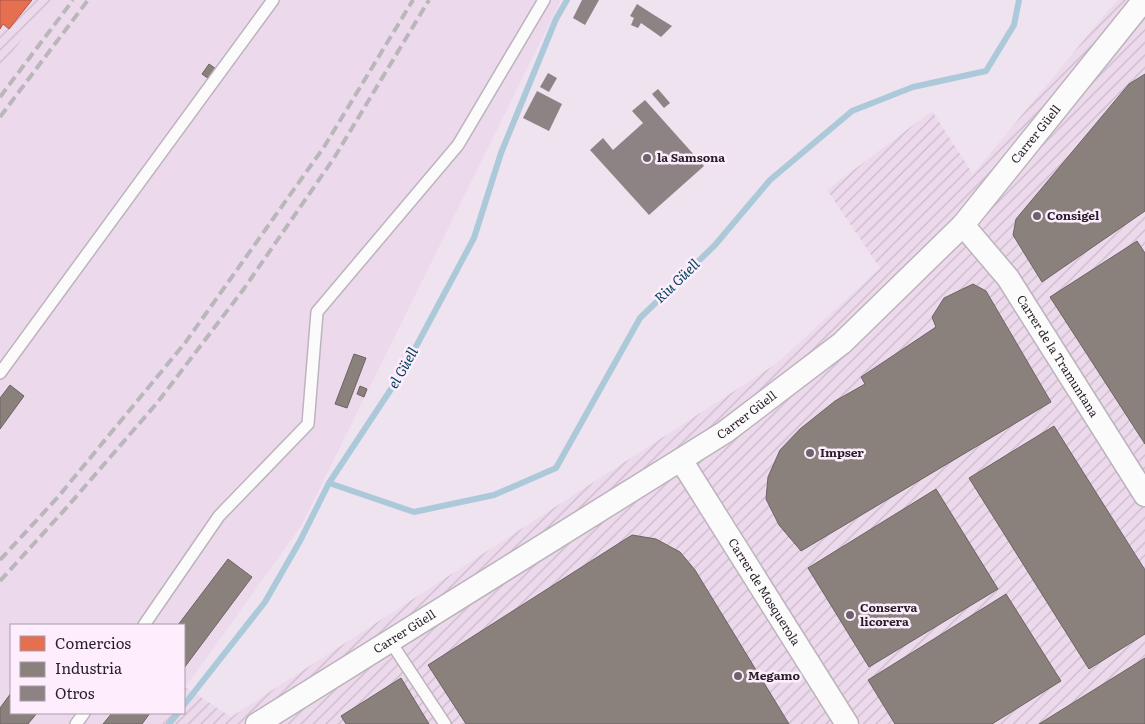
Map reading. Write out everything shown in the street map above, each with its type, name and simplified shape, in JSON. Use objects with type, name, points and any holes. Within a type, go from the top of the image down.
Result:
[{"type":"street","name":"Carrer Güell","points":[[257,724],[725,432],[842,343],[962,225],[1144,0]]},
{"type":"street","name":"Carrer de la Tramuntana","points":[[962,225],[1008,278],[1145,495]]},
{"type":"street","name":"Carrer de Mosquerola","points":[[680,460],[846,724]]},
{"type":"lane","points":[[0,373],[273,0]]},
{"type":"lane","points":[[145,624],[219,516],[308,424],[317,312],[458,145],[544,0]]},
{"type":"lane","points":[[390,641],[445,724]]},
{"type":"shaded area","points":[[0,0],[51,0],[0,69]]},
{"type":"shaded area","points":[[51,0],[561,0],[301,526],[185,688],[185,624],[10,624],[10,714],[166,714],[159,724],[0,724],[0,69]]},
{"type":"shaded area","points":[[1117,0],[1145,0],[1145,724],[159,724],[166,714],[185,714],[185,687],[231,717],[776,364],[880,268],[827,190],[932,111],[973,174]]},
{"type":"building: Comercios","points":[[0,0],[32,0],[9,29],[3,24],[0,29]]},
{"type":"building: Industria","points":[[209,64],[216,69],[209,79],[202,74]]},
{"type":"building: Industria","points":[[1145,74],[1145,211],[1042,282],[1013,235],[1016,219],[1129,84]]},
{"type":"building: Industria","points":[[1137,241],[1145,253],[1145,444],[1050,297]]},
{"type":"building: Industria","points":[[973,284],[986,291],[1051,402],[801,551],[779,525],[766,499],[768,477],[780,450],[800,429],[835,401],[865,384],[861,377],[936,327],[932,317],[944,298]]},
{"type":"building: Industria","points":[[354,354],[366,358],[347,408],[335,404]]},
{"type":"building: Industria","points":[[10,385],[24,396],[0,429],[0,398]]},
{"type":"building: Industria","points":[[360,386],[367,389],[364,397],[357,394]]},
{"type":"building: Industria","points":[[1054,426],[1145,570],[1145,634],[1089,669],[969,478]]},
{"type":"building: Industria","points":[[936,489],[998,589],[869,667],[808,568]]},
{"type":"building: Industria","points":[[632,535],[656,539],[680,552],[695,570],[789,724],[466,724],[428,665]]},
{"type":"building: Industria","points":[[228,559],[252,577],[185,667],[185,624],[179,624]]},
{"type":"building: Industria","points":[[1006,594],[1061,681],[992,724],[895,724],[868,680]]},
{"type":"building: Industria","points":[[1145,658],[1145,724],[1039,724]]},
{"type":"building: Industria","points":[[401,678],[429,724],[346,724],[341,716]]},
{"type":"building: Industria","points":[[10,694],[10,714],[36,714],[28,724],[0,724],[0,708]]},
{"type":"building: Industria","points":[[111,714],[149,714],[142,724],[103,724]]},
{"type":"building: Otros","points":[[582,0],[599,0],[585,25],[573,18]]},
{"type":"building: Otros","points":[[637,4],[672,26],[661,37],[641,23],[638,28],[631,25],[634,18],[630,16]]},
{"type":"building: Otros","points":[[548,73],[557,78],[549,92],[540,87]]},
{"type":"building: Otros","points":[[658,89],[670,103],[664,108],[652,94]]},
{"type":"building: Otros","points":[[537,91],[562,104],[549,131],[523,118]]},
{"type":"building: Otros","name":"la Samsona","points":[[645,100],[704,166],[649,215],[590,150],[603,138],[613,150],[643,123],[632,111]]},
{"type":"waterway","name":"el Güell","points":[[185,704],[265,602],[300,541],[329,483],[403,371],[474,238],[501,153],[556,19],[567,0]]},
{"type":"waterway","name":"Riu Güell","points":[[329,483],[414,512],[494,495],[556,468],[640,318],[715,245],[770,180],[852,111],[913,87],[986,71],[1014,25],[1019,0]]},
{"type":"waterway","name":"el Güell","points":[[169,724],[177,714]]},
{"type":"railway","points":[[0,97],[73,0]]},
{"type":"railway","points":[[0,117],[88,0]]},
{"type":"railway","points":[[0,560],[58,497],[185,343],[324,147],[413,0]]},
{"type":"railway","points":[[0,581],[157,403],[243,290],[334,158],[429,0]]},
{"type":"place","name":"la Samsona","points":[[647,158]]},
{"type":"place","name":"Consigel","points":[[1037,216]]},
{"type":"place","name":"Impser","points":[[810,453]]},
{"type":"place","name":"Conserva licorera","points":[[850,615]]},
{"type":"place","name":"Megamo","points":[[738,676]]}]
